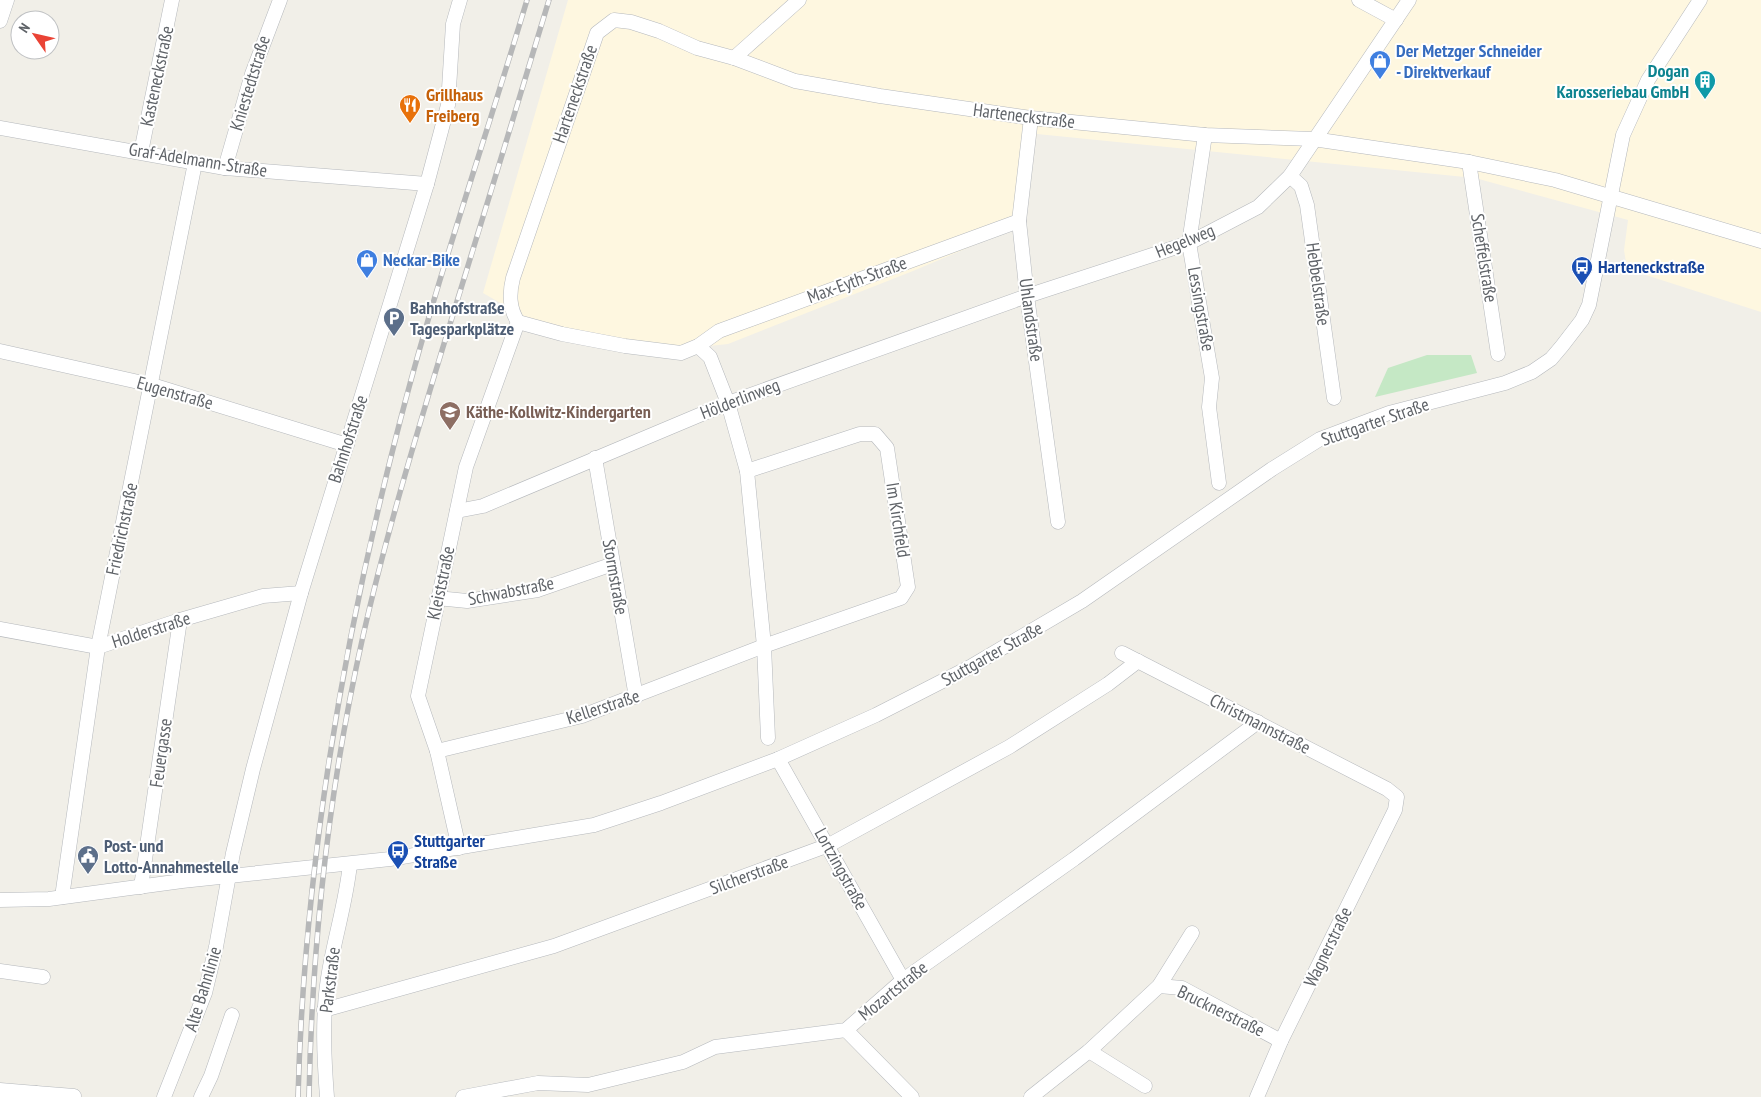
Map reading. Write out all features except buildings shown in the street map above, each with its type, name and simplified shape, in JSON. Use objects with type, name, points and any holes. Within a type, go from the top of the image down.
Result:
[{"type":"street","points":[[0,21],[7,0]]},
{"type":"street","name":"Kasteneckstraße","points":[[141,152],[172,0]]},
{"type":"street","name":"Kniestedtstraße","points":[[225,168],[252,74],[280,0]]},
{"type":"street","name":"Bahnhofstraße","points":[[229,877],[253,769],[301,593],[426,184],[448,105],[453,24],[460,0]]},
{"type":"street","points":[[734,58],[799,0]]},
{"type":"street","points":[[1359,0],[1396,20]]},
{"type":"street","name":"Hegelweg","points":[[1027,296],[1189,242],[1258,207],[1290,176],[1409,0]]},
{"type":"street","name":"Stuttgarter Straße","points":[[0,900],[27,901],[350,864],[594,825],[661,803],[778,759],[924,691],[1046,625],[1272,469],[1320,439],[1389,413],[1505,383],[1532,372],[1544,363],[1573,333],[1589,305],[1623,135],[1632,110],[1648,80],[1700,0]]},
{"type":"street","name":"Harteneckstraße","points":[[518,322],[512,313],[510,302],[513,278],[596,33],[614,20],[631,22],[659,31],[696,48],[734,58],[795,81],[880,96],[1031,118],[1205,135],[1314,139],[1469,162],[1555,180],[1761,241]]},
{"type":"street","name":"Uhlandstraße","points":[[1031,118],[1019,220],[1027,296],[1058,522]]},
{"type":"street","name":"Graf-Adelmann-Straße","points":[[0,129],[225,168],[426,184]]},
{"type":"street","name":"Lessingstraße","points":[[1205,135],[1189,242],[1212,378],[1209,408],[1219,483]]},
{"type":"street","name":"Scheffelstraße","points":[[1469,162],[1498,354]]},
{"type":"street","name":"Friedrichstraße","points":[[62,897],[98,647],[195,163]]},
{"type":"street","name":"Hebbelstraße","points":[[1290,176],[1301,186],[1307,205],[1334,398]]},
{"type":"street","name":"Max-Eyth-Straße","points":[[518,322],[562,334],[625,346],[681,353],[698,346],[719,331],[1019,220]]},
{"type":"street","name":"Hölderlinweg","points":[[457,511],[483,506],[728,403],[1027,296]]},
{"type":"street","name":"Kleiststraße","points":[[459,848],[437,751],[418,696],[437,598],[466,468],[518,322]]},
{"type":"street","points":[[698,346],[710,357],[728,403],[747,471],[764,646],[768,738]]},
{"type":"street","name":"Eugenstraße","points":[[0,351],[152,385],[347,445]]},
{"type":"street","name":"Im Kirchfeld","points":[[747,471],[860,434],[875,434],[887,448],[908,587],[901,598],[764,646]]},
{"type":"street","name":"Stormstraße","points":[[595,458],[636,697]]},
{"type":"street","name":"Schwabstraße","points":[[437,598],[467,601],[538,590],[612,564]]},
{"type":"street","name":"Holderstraße","points":[[0,629],[98,647],[180,620],[263,596],[301,593]]},
{"type":"street","name":"Feuergasse","points":[[141,887],[180,620]]},
{"type":"street","name":"Kellerstraße","points":[[437,751],[582,716],[636,697],[764,646]]},
{"type":"street","name":"Christmannstraße","points":[[1122,653],[1387,789],[1397,797]]},
{"type":"street","name":"Silcherstraße","points":[[324,1010],[554,946],[829,845],[1009,747],[1108,684],[1138,661]]},
{"type":"street","name":"Mozartstraße","points":[[462,1097],[538,1083],[588,1085],[682,1062],[715,1047],[846,1030],[903,980],[1074,859],[1258,722]]},
{"type":"street","name":"Lortzingstraße","points":[[778,759],[829,845],[903,980]]},
{"type":"street","name":"Wagnerstraße","points":[[1257,1097],[1281,1041],[1395,810],[1397,797]]},
{"type":"street","name":"Parkstraße","points":[[327,1097],[324,1010],[328,978],[347,896],[350,864]]},
{"type":"street","name":"Alte Bahnlinie","points":[[164,1097],[205,993],[216,948],[229,877]]},
{"type":"street","name":"Brucknerstraße","points":[[1031,1097],[1089,1051],[1158,986],[1192,933]]},
{"type":"street","points":[[0,971],[43,977]]},
{"type":"street","name":"Brucknerstraße","points":[[1158,986],[1182,988],[1281,1041]]},
{"type":"street","points":[[201,1097],[211,1076],[232,1015]]},
{"type":"street","points":[[846,1030],[912,1097]]},
{"type":"street","points":[[1089,1051],[1145,1086]]},
{"type":"street","points":[[0,1090],[36,1095],[74,1096]]},
{"type":"shaded area","points":[[568,0],[1761,0],[1761,312],[1627,269],[1624,250],[1628,220],[1475,178],[1037,134],[1015,228],[913,271],[728,344],[663,351],[542,327],[483,293]]},
{"type":"green space","points":[[1427,355],[1471,355],[1477,373],[1375,397],[1388,368]]},
{"type":"railway","points":[[298,1097],[308,929],[317,846],[329,762],[359,597],[411,378],[527,0]]},
{"type":"railway","points":[[309,1097],[314,981],[324,865],[341,750],[363,636],[390,527],[411,455],[549,0]]},
{"type":"place","name":"Der Metzger Schneider - Direktverkauf","points":[[1380,80]]},
{"type":"place","name":"Dogan Karosseriebau GmbH","points":[[1705,100]]},
{"type":"place","name":"Grillhaus Freiberg","points":[[410,124]]},
{"type":"place","name":"Neckar-Bike","points":[[367,279]]},
{"type":"place","name":"Harteneckstraße","points":[[1582,286]]},
{"type":"place","name":"Bahnhofstraße Tagesparkplätze","points":[[394,337]]},
{"type":"place","name":"Käthe-Kollwitz-Kindergarten","points":[[450,431]]},
{"type":"place","name":"Stuttgarter Straße","points":[[398,870]]},
{"type":"place","name":"Post- und Lotto-Annahmestelle","points":[[88,875]]}]
